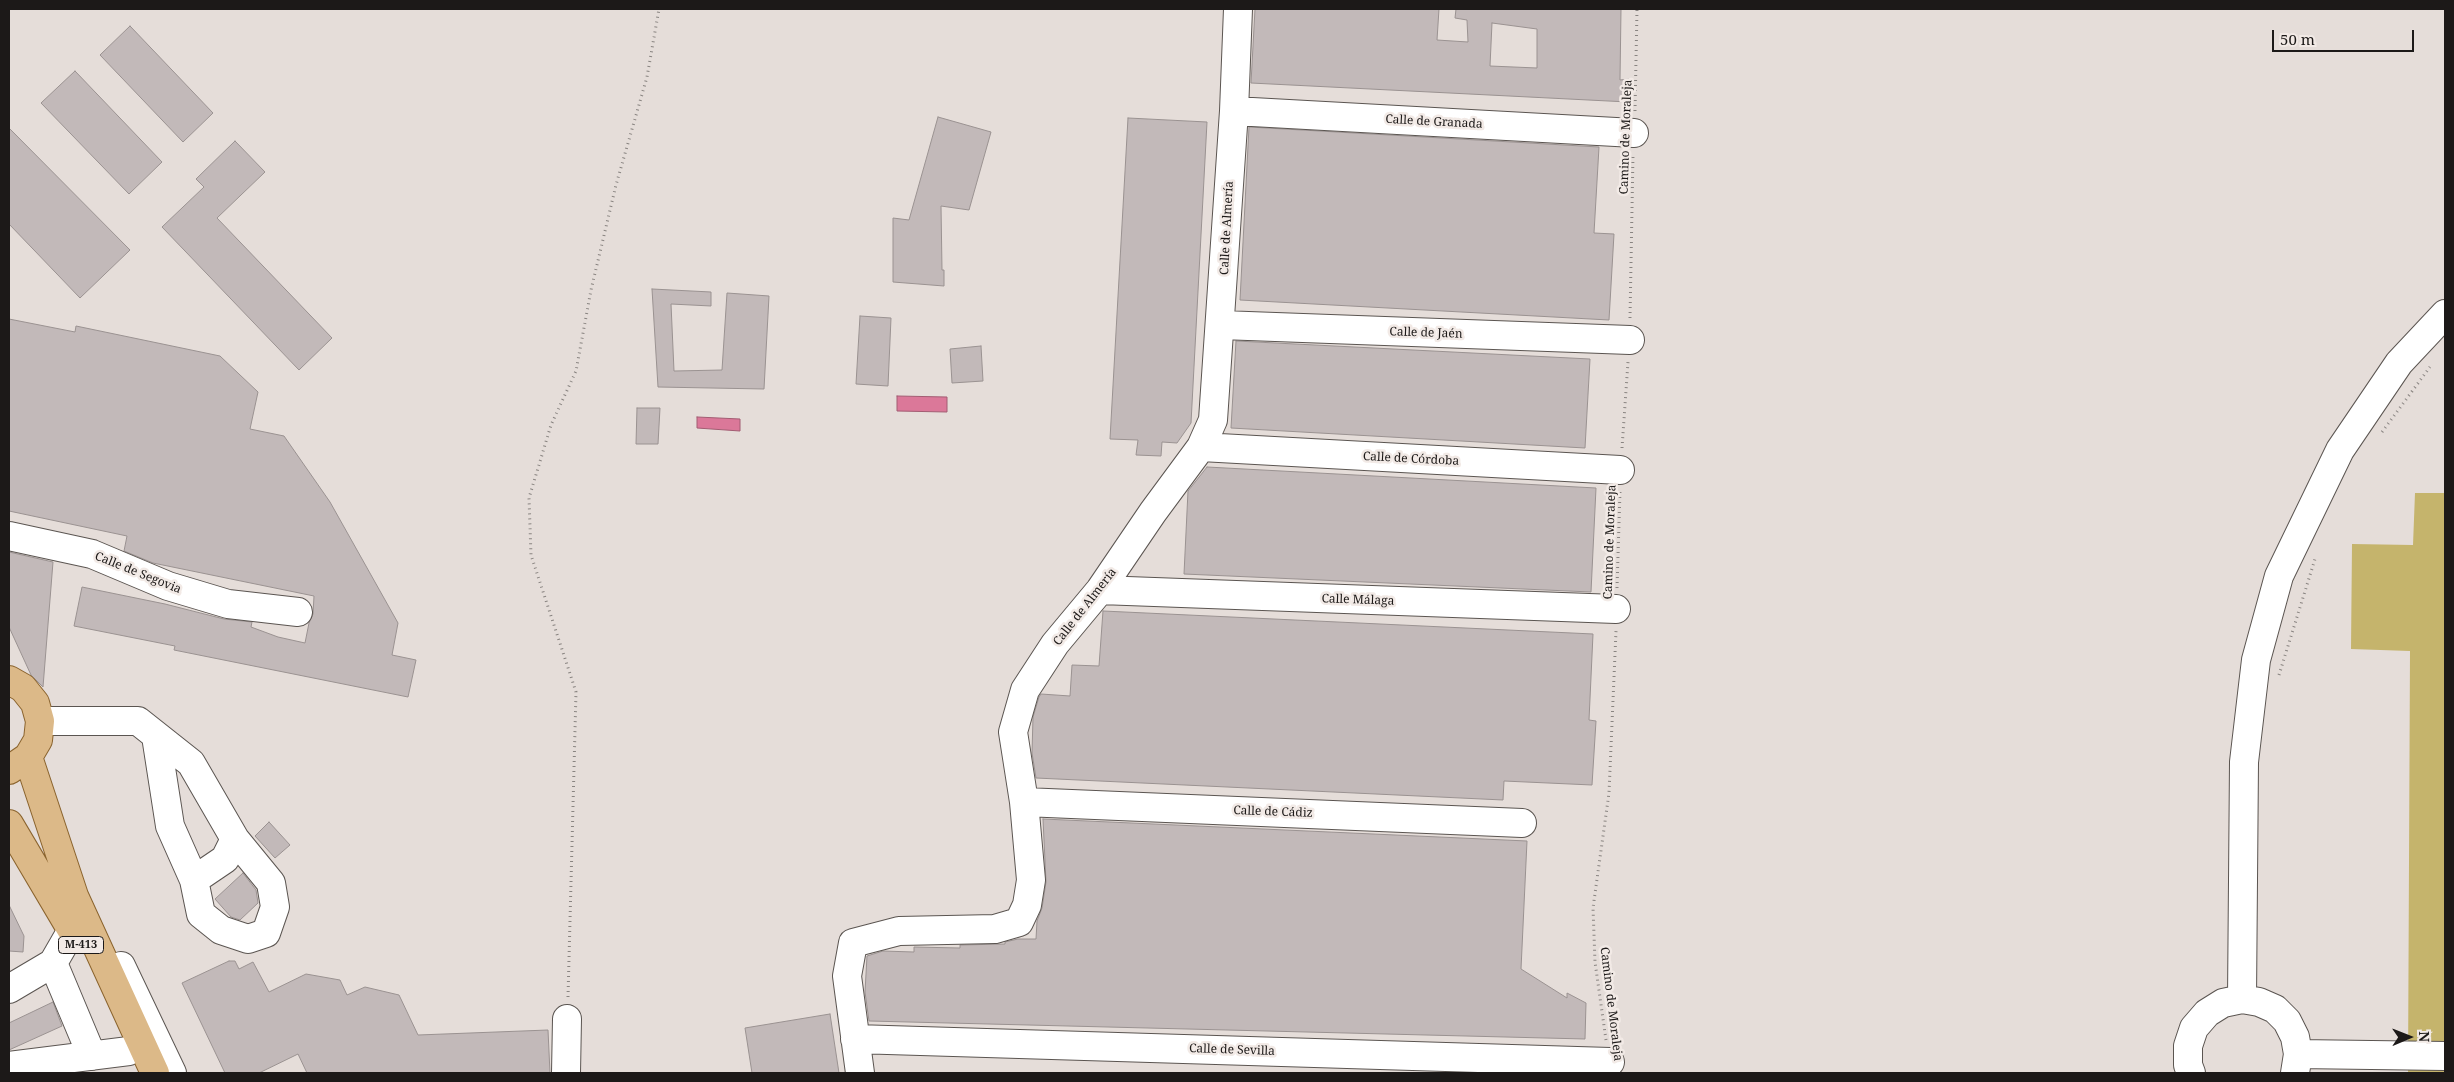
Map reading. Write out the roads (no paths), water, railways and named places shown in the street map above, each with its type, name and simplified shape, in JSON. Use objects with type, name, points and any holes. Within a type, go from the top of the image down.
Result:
[{"type":"main road","points":[[9,680],[23,688],[35,703],[40,721]]},
{"type":"main road","name":"M-413","points":[[40,721],[38,740],[19,764],[57,843],[74,896],[155,1073]]},
{"type":"main road","name":"M-413","points":[[9,824],[83,949],[134,1062]]},
{"type":"street","name":"Calle de Almería","points":[[860,1073],[847,976],[853,943],[899,931],[995,929],[1019,922],[1027,905],[1031,880],[1024,802],[1012,732],[1025,690],[1055,644],[1100,590],[1153,512],[1201,447],[1213,420],[1221,325],[1238,9]]},
{"type":"street","name":"Calle de Granada","points":[[1234,111],[1634,133]]},
{"type":"street","points":[[2242,999],[2244,762],[2256,660],[2279,576],[2340,450],[2399,363],[2445,314]]},
{"type":"street","name":"Calle de Jaén","points":[[1221,325],[1630,340]]},
{"type":"street","name":"Calle de Córdoba","points":[[1201,447],[1620,470]]},
{"type":"street","name":"Calle de Segovia","points":[[9,536],[92,554],[168,586],[228,604],[298,612]]},
{"type":"street","name":"Calle Málaga","points":[[1100,590],[1616,609]]},
{"type":"street","points":[[40,721],[138,721],[191,763],[235,839],[272,884],[275,906],[266,933],[248,939],[220,930],[201,914],[194,880],[170,826],[156,736]]},
{"type":"street","name":"Calle de Cádiz","points":[[1024,802],[1522,822]]},
{"type":"street","points":[[194,880],[225,859],[235,839]]},
{"type":"street","points":[[57,843],[82,885],[172,1073]]},
{"type":"street","points":[[9,989],[53,963],[72,930]]},
{"type":"street","points":[[53,963],[92,1056]]},
{"type":"street","points":[[2191,1073],[2188,1065],[2188,1046],[2194,1028],[2207,1012],[2223,1003],[2242,999],[2259,1002],[2275,1009],[2287,1021],[2295,1037],[2296,1064],[2358,1064],[2445,1056]]},
{"type":"street","points":[[566,1073],[567,1019]]},
{"type":"street","name":"Calle de Sevilla","points":[[855,1039],[1610,1062]]},
{"type":"street","points":[[9,1066],[92,1056],[134,1062]]}]
